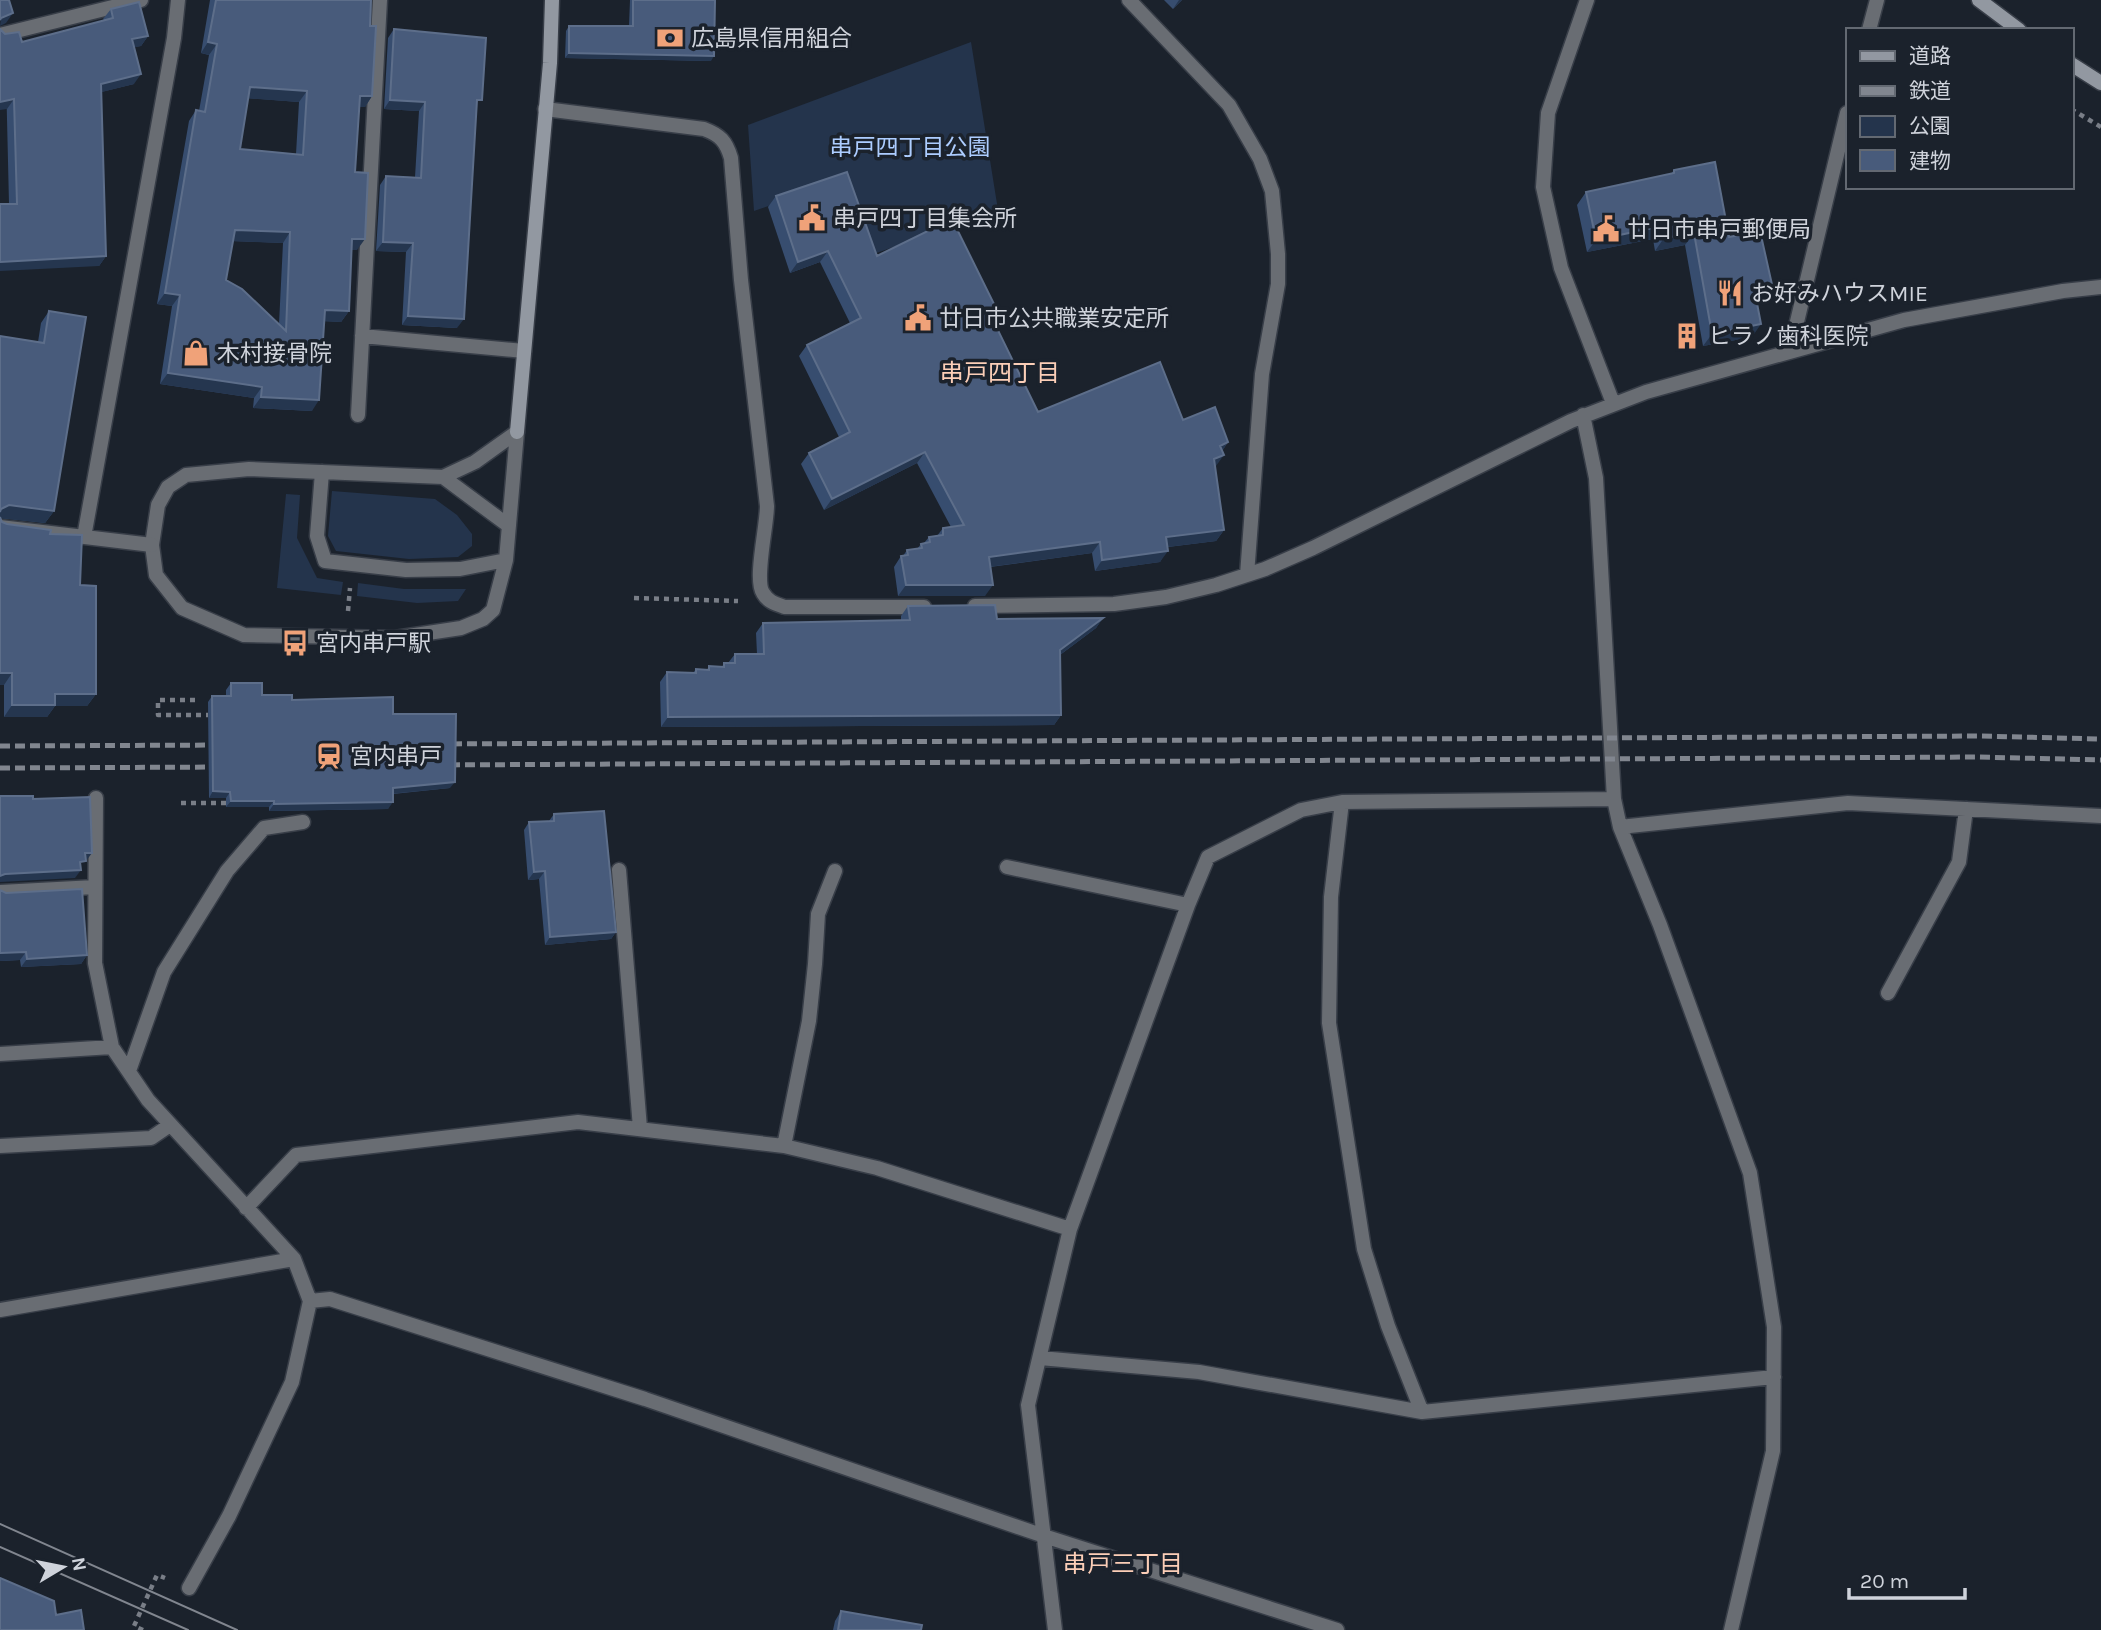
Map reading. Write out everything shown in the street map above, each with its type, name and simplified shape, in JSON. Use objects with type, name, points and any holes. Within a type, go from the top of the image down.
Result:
[{"type":"street","points":[[0,35],[141,0]]},
{"type":"street","points":[[84,537],[174,37],[178,0]]},
{"type":"street","points":[[358,415],[380,0]]},
{"type":"street","points":[[517,432],[475,462],[443,477],[248,469],[186,475],[168,487],[158,505],[152,545],[156,575],[182,608],[244,635],[395,638],[461,628],[483,619],[493,610],[506,561],[545,109],[552,0]]},
{"type":"street","points":[[1129,0],[1228,105],[1260,159],[1272,191],[1278,284],[1262,374],[1247,575]]},
{"type":"street","points":[[1587,0],[1548,113],[1543,187],[1561,268],[1613,403]]},
{"type":"street","points":[[1870,28],[1877,0]]},
{"type":"street","points":[[1979,0],[2016,28]]},
{"type":"street","points":[[2073,65],[2100,82]]},
{"type":"street","points":[[545,109],[704,129],[718,134],[727,144],[731,158],[741,280],[767,506],[766,534],[759,576],[761,591],[771,603],[785,607],[938,607]]},
{"type":"street","points":[[1790,351],[1846,117]]},
{"type":"street","points":[[966,606],[1114,604],[1166,597],[1216,585],[1312,548],[1613,403],[1904,320],[2063,291],[2101,287]]},
{"type":"street","points":[[362,336],[524,351]]},
{"type":"street","points":[[1584,415],[1596,478],[1614,799],[1620,827],[1660,925],[1750,1173],[1774,1327],[1773,1451],[1731,1630]]},
{"type":"street","points":[[322,472],[317,536],[325,561],[406,570],[460,569],[506,561]]},
{"type":"street","points":[[443,477],[509,526]]},
{"type":"street","points":[[0,527],[152,545]]},
{"type":"street","points":[[96,798],[95,962],[112,1046],[148,1100],[294,1259],[310,1301],[292,1382],[229,1516],[189,1588]]},
{"type":"street","points":[[1055,1630],[1028,1405],[1070,1229],[1208,857],[1301,810],[1342,802],[1614,799]]},
{"type":"street","points":[[1342,802],[1331,897],[1329,1023],[1364,1249],[1388,1326],[1422,1412]]},
{"type":"street","points":[[1620,827],[1848,803],[2101,816]]},
{"type":"street","points":[[1888,993],[1959,862],[1966,809]]},
{"type":"street","points":[[129,1071],[164,972],[227,871],[264,828],[303,822]]},
{"type":"street","points":[[1007,867],[1188,905]]},
{"type":"street","points":[[619,870],[640,1128]]},
{"type":"street","points":[[784,1146],[809,1021],[816,964],[818,914],[835,872]]},
{"type":"street","points":[[0,892],[95,887]]},
{"type":"street","points":[[0,1054],[112,1046]]},
{"type":"street","points":[[246,1208],[296,1155],[578,1122],[784,1146],[877,1168],[1070,1229]]},
{"type":"street","points":[[0,1146],[151,1138],[170,1125]]},
{"type":"street","points":[[0,1310],[294,1259]]},
{"type":"street","points":[[310,1301],[330,1299],[645,1399],[1044,1536],[1337,1630]]},
{"type":"street","points":[[1040,1358],[1199,1372],[1422,1412],[1774,1377]]},
{"type":"path","points":[[2073,110],[2101,127]]},
{"type":"path","points":[[634,598],[771,603]]},
{"type":"path","points":[[195,700],[158,700],[158,715],[208,715]]},
{"type":"path","points":[[181,803],[226,803]]},
{"type":"path","points":[[143,1630],[134,1626],[157,1574],[189,1588]]},
{"type":"green space","name":"串戸四丁目公園","points":[[971,42],[998,210],[868,256],[842,180],[754,211],[748,125]]},
{"type":"green space","points":[[332,491],[435,499],[457,515],[472,534],[472,546],[458,557],[409,559],[336,551],[328,536]]},
{"type":"green space","points":[[286,494],[300,495],[297,538],[317,578],[343,582],[341,595],[277,588]]},
{"type":"green space","points":[[358,583],[404,589],[466,589],[458,601],[417,603],[357,596]]},
{"type":"building","points":[[0,0],[9,0],[13,13],[0,20]]},
{"type":"building","points":[[216,0],[371,0],[370,26],[376,26],[372,96],[360,96],[355,172],[368,173],[365,239],[352,239],[349,311],[325,310],[319,400],[261,397],[262,387],[168,373],[180,295],[165,293],[196,110],[205,112],[217,44],[208,42]],"holes":[[[250,87],[307,91],[303,155],[240,149]],[[235,230],[290,232],[286,331],[242,289],[226,280]]]},
{"type":"building","name":"広島県信用組合","points":[[633,0],[715,0],[714,56],[569,53],[569,26],[633,26]]},
{"type":"building","points":[[139,2],[148,36],[132,39],[141,74],[101,84],[106,256],[0,262],[0,204],[17,204],[14,99],[0,102],[0,29],[5,34],[19,32],[22,42],[113,18],[111,9]]},
{"type":"building","points":[[394,29],[486,38],[482,100],[477,100],[464,319],[408,316],[413,243],[383,242],[386,176],[421,178],[425,102],[390,100]]},
{"type":"building","points":[[1715,162],[1729,237],[1760,231],[1773,289],[1755,293],[1761,324],[1712,334],[1694,233],[1664,238],[1662,226],[1596,240],[1586,192]]},
{"type":"building","points":[[847,172],[877,256],[952,219],[997,310],[990,314],[1038,412],[1160,362],[1183,420],[1215,407],[1228,442],[1220,446],[1224,455],[1214,459],[1224,530],[1166,537],[1168,551],[1102,560],[1100,542],[989,557],[993,585],[906,585],[901,556],[908,555],[907,550],[922,548],[921,544],[930,542],[929,537],[943,535],[943,528],[964,525],[925,452],[832,499],[809,453],[850,432],[807,345],[861,318],[828,251],[798,262],[776,196]]},
{"type":"building","points":[[49,311],[86,317],[54,511],[9,505],[0,512],[0,336],[44,343]]},
{"type":"building","points":[[0,517],[2,522],[7,524],[51,530],[50,534],[82,535],[80,585],[96,586],[96,694],[55,694],[55,705],[12,705],[12,673],[0,673]]},
{"type":"building","points":[[995,605],[997,619],[1103,618],[1060,650],[1061,715],[668,717],[667,672],[696,673],[696,669],[709,670],[709,666],[724,667],[724,663],[735,663],[735,654],[764,654],[763,623],[910,620],[908,606]]},
{"type":"building","points":[[231,683],[262,683],[262,695],[292,695],[292,700],[393,697],[393,714],[456,714],[455,782],[393,788],[393,802],[274,804],[274,801],[231,801],[230,792],[213,791],[212,696],[231,696]]},
{"type":"building","points":[[0,796],[33,796],[33,799],[90,797],[92,853],[85,853],[86,861],[80,862],[81,870],[0,876]]},
{"type":"building","points":[[604,811],[616,932],[550,937],[545,871],[534,872],[529,822],[554,821],[554,814]]},
{"type":"building","points":[[82,889],[87,955],[27,959],[26,952],[0,953],[0,890],[6,893]]},
{"type":"building","points":[[0,1578],[54,1601],[56,1615],[81,1610],[84,1630],[0,1630]]},
{"type":"building","points":[[841,1611],[922,1625],[921,1630],[838,1630]]},
{"type":"tram line","points":[[0,1524],[237,1630]]},
{"type":"tram line","points":[[0,1547],[188,1630]]},
{"type":"railway","points":[[437,744],[1979,736],[2101,739]]},
{"type":"railway","points":[[0,746],[227,745]]},
{"type":"railway","points":[[435,765],[1979,757],[2101,760]]},
{"type":"railway","points":[[0,768],[229,767]]},
{"type":"place","name":"広島県信用組合","points":[[670,38]]},
{"type":"place","name":"串戸四丁目集会所","points":[[812,218]]},
{"type":"place","name":"廿日市串戸郵便局","points":[[1606,229]]},
{"type":"place","name":"お好みハウスMIE","points":[[1730,293]]},
{"type":"place","name":"廿日市公共職業安定所","points":[[918,318]]},
{"type":"place","name":"ヒラノ歯科医院","points":[[1687,336]]},
{"type":"place","name":"木村接骨院","points":[[196,353]]},
{"type":"place","name":"宮内串戸駅","points":[[295,643]]},
{"type":"place","name":"宮内串戸","points":[[329,756]]},
{"type":"district","name":"串戸四丁目","points":[[1000,373]]},
{"type":"district","name":"串戸三丁目","points":[[1123,1564]]}]
